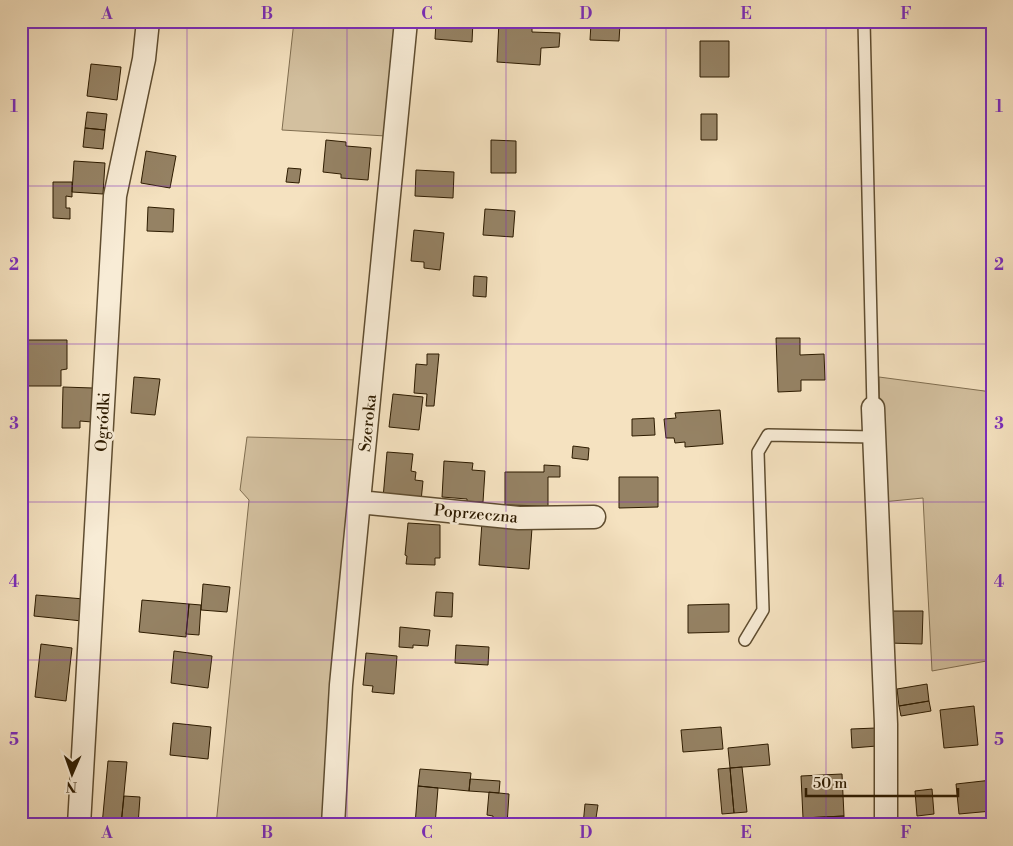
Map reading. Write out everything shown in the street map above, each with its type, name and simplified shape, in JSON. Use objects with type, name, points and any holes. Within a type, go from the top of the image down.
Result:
[{"type":"street","name":"Ogródki","points":[[78,825],[115,196],[144,59],[148,21]]},
{"type":"street","name":"Szeroka","points":[[334,825],[341,685],[406,21]]},
{"type":"street","points":[[873,408],[886,724],[886,825]]},
{"type":"street","name":"Poprzeczna","points":[[359,502],[519,518],[594,517]]},
{"type":"lane","points":[[864,21],[873,408]]},
{"type":"lane","points":[[744,640],[763,610],[758,452],[768,435],[874,437]]},
{"type":"shaded area","points":[[294,21],[399,21],[386,136],[282,130]]},
{"type":"shaded area","points":[[879,377],[992,392],[992,660],[932,671],[923,498],[882,502]]},
{"type":"shaded area","points":[[247,437],[359,440],[324,825],[216,825],[249,500],[240,490]]},
{"type":"building","points":[[436,21],[473,21],[472,42],[435,39]]},
{"type":"building","points":[[499,21],[532,21],[532,32],[560,33],[559,47],[541,48],[540,65],[497,62]]},
{"type":"building","points":[[591,23],[620,24],[619,41],[590,40]]},
{"type":"building","points":[[700,41],[729,41],[729,77],[700,77]]},
{"type":"building","points":[[91,64],[121,67],[117,100],[87,96]]},
{"type":"building","points":[[87,112],[107,114],[105,130],[85,128]]},
{"type":"building","points":[[701,114],[717,114],[717,140],[701,140]]},
{"type":"building","points":[[85,128],[105,130],[103,149],[83,147]]},
{"type":"building","points":[[326,140],[346,142],[346,146],[371,148],[368,180],[341,178],[341,174],[323,172]]},
{"type":"building","points":[[491,140],[516,141],[516,173],[491,173]]},
{"type":"building","points":[[146,151],[176,156],[170,188],[141,183]]},
{"type":"building","points":[[74,161],[105,163],[103,194],[72,192]]},
{"type":"building","points":[[288,168],[301,169],[299,183],[286,182]]},
{"type":"building","points":[[416,170],[454,172],[453,198],[415,196]]},
{"type":"building","points":[[53,182],[72,182],[72,197],[66,196],[66,208],[70,208],[70,219],[53,218]]},
{"type":"building","points":[[148,207],[174,209],[173,232],[147,231]]},
{"type":"building","points":[[485,209],[515,211],[513,237],[483,235]]},
{"type":"building","points":[[414,230],[444,233],[440,270],[424,268],[424,262],[411,261]]},
{"type":"building","points":[[474,276],[487,277],[486,297],[473,296]]},
{"type":"building","points":[[776,338],[800,338],[800,355],[824,354],[825,380],[801,380],[801,391],[778,392]]},
{"type":"building","points":[[25,340],[67,340],[67,369],[61,370],[61,386],[26,386]]},
{"type":"building","points":[[427,354],[439,354],[434,406],[426,406],[427,394],[414,393],[416,364],[427,365]]},
{"type":"building","points":[[134,377],[160,379],[155,415],[131,413]]},
{"type":"building","points":[[63,387],[93,388],[92,422],[80,421],[80,428],[62,428]]},
{"type":"building","points":[[393,394],[423,397],[419,430],[389,427]]},
{"type":"building","points":[[720,410],[723,444],[685,447],[685,442],[675,443],[674,438],[666,438],[664,419],[676,418],[675,413]]},
{"type":"building","points":[[654,418],[655,435],[632,436],[632,419]]},
{"type":"building","points":[[21,439],[27,439],[23,484],[21,483]]},
{"type":"building","points":[[573,446],[589,448],[588,460],[572,458]]},
{"type":"building","points":[[387,452],[413,454],[411,471],[416,472],[415,480],[423,481],[421,501],[383,498]]},
{"type":"building","points":[[444,461],[473,463],[472,470],[485,471],[483,502],[467,502],[467,499],[442,497]]},
{"type":"building","points":[[544,465],[560,466],[560,477],[548,477],[548,506],[505,505],[505,472],[544,472]]},
{"type":"building","points":[[619,477],[658,477],[658,507],[619,508]]},
{"type":"building","points":[[482,522],[532,528],[529,569],[479,565]]},
{"type":"building","points":[[408,523],[440,525],[440,558],[435,558],[435,565],[406,564]]},
{"type":"building","points":[[203,584],[230,587],[227,612],[201,610]]},
{"type":"building","points":[[436,592],[453,593],[452,617],[434,616]]},
{"type":"building","points":[[36,595],[84,599],[82,621],[34,616]]},
{"type":"building","points":[[142,600],[189,604],[186,637],[139,632]]},
{"type":"building","points":[[189,604],[201,605],[199,635],[186,634]]},
{"type":"building","points":[[729,604],[729,632],[688,633],[688,605]]},
{"type":"building","points":[[890,611],[923,611],[922,644],[889,643]]},
{"type":"building","points":[[400,627],[430,630],[428,646],[413,645],[413,648],[399,647]]},
{"type":"building","points":[[41,644],[72,648],[66,701],[35,697]]},
{"type":"building","points":[[456,645],[489,647],[488,665],[455,663]]},
{"type":"building","points":[[174,651],[212,656],[208,688],[171,683]]},
{"type":"building","points":[[366,653],[397,656],[394,694],[372,692],[373,686],[363,685]]},
{"type":"building","points":[[927,684],[929,701],[899,706],[897,689]]},
{"type":"building","points":[[929,701],[931,711],[901,716],[899,706]]},
{"type":"building","points":[[974,706],[978,745],[944,748],[940,710]]},
{"type":"building","points":[[173,723],[211,727],[208,759],[170,755]]},
{"type":"building","points":[[721,727],[723,749],[683,752],[681,730]]},
{"type":"building","points":[[876,728],[877,746],[852,748],[851,729]]},
{"type":"building","points":[[768,744],[770,765],[730,768],[728,748]]},
{"type":"building","points":[[108,761],[127,762],[121,825],[102,825]]},
{"type":"building","points":[[742,767],[747,812],[734,813],[730,768]]},
{"type":"building","points":[[730,768],[734,813],[722,814],[718,769]]},
{"type":"building","points":[[420,769],[471,773],[469,791],[418,786]]},
{"type":"building","points":[[842,774],[844,816],[803,818],[801,776]]},
{"type":"building","points":[[470,779],[500,781],[499,793],[469,791]]},
{"type":"building","points":[[992,780],[992,811],[959,814],[956,784]]},
{"type":"building","points":[[418,786],[438,788],[435,825],[415,825]]},
{"type":"building","points":[[932,789],[934,814],[917,816],[915,791]]},
{"type":"building","points":[[489,792],[509,794],[507,825],[493,825],[493,816],[487,815]]},
{"type":"building","points":[[124,796],[140,797],[138,825],[121,825]]},
{"type":"building","points":[[585,804],[598,805],[596,818],[610,819],[609,825],[583,825]]},
{"type":"building","points":[[844,816],[844,825],[803,825],[803,818]]},
{"type":"building","points":[[526,818],[558,820],[557,825],[525,825]]},
{"type":"building","points":[[770,818],[771,825],[735,825],[734,819]]},
{"type":"building","points":[[734,819],[735,825],[699,825],[698,820]]}]
